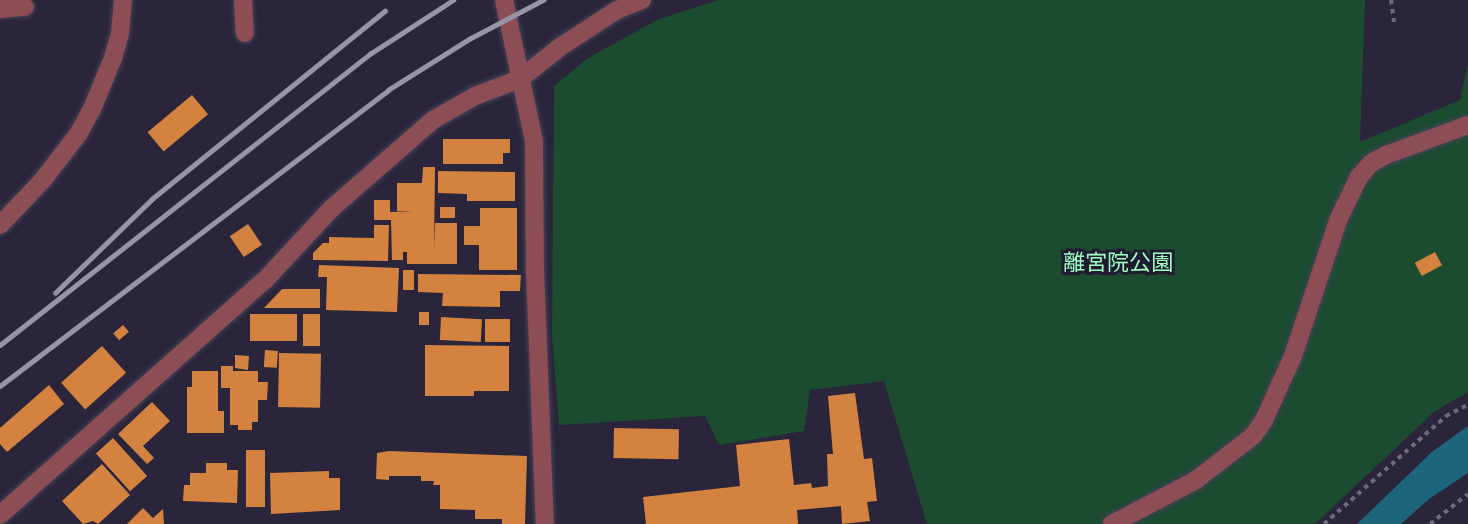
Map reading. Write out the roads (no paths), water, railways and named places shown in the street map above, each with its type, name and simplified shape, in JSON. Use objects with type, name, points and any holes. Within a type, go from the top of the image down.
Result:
[{"type":"street","points":[[0,225],[42,182],[88,117],[105,83],[113,58],[120,34],[123,0]]},
{"type":"street","points":[[243,0],[245,33]]},
{"type":"street","points":[[504,0],[534,141],[544,524]]},
{"type":"street","points":[[0,515],[265,280],[332,208],[433,120],[475,96],[520,80],[560,47],[617,10],[642,0]]},
{"type":"street","points":[[0,9],[25,7]]},
{"type":"street","points":[[1112,524],[1196,480],[1253,436],[1264,420],[1293,356],[1339,218],[1351,191],[1371,163],[1468,125]]},
{"type":"water","points":[[1468,426],[1468,473],[1429,499],[1401,524],[1357,524],[1433,451]]},
{"type":"railway","points":[[0,345],[370,54],[453,0]]},
{"type":"railway","points":[[0,386],[388,90],[469,39],[543,0]]},
{"type":"railway","points":[[55,293],[153,198],[385,11]]},
{"type":"park label","name":"離宮院公園","points":[[1118,263]]}]
